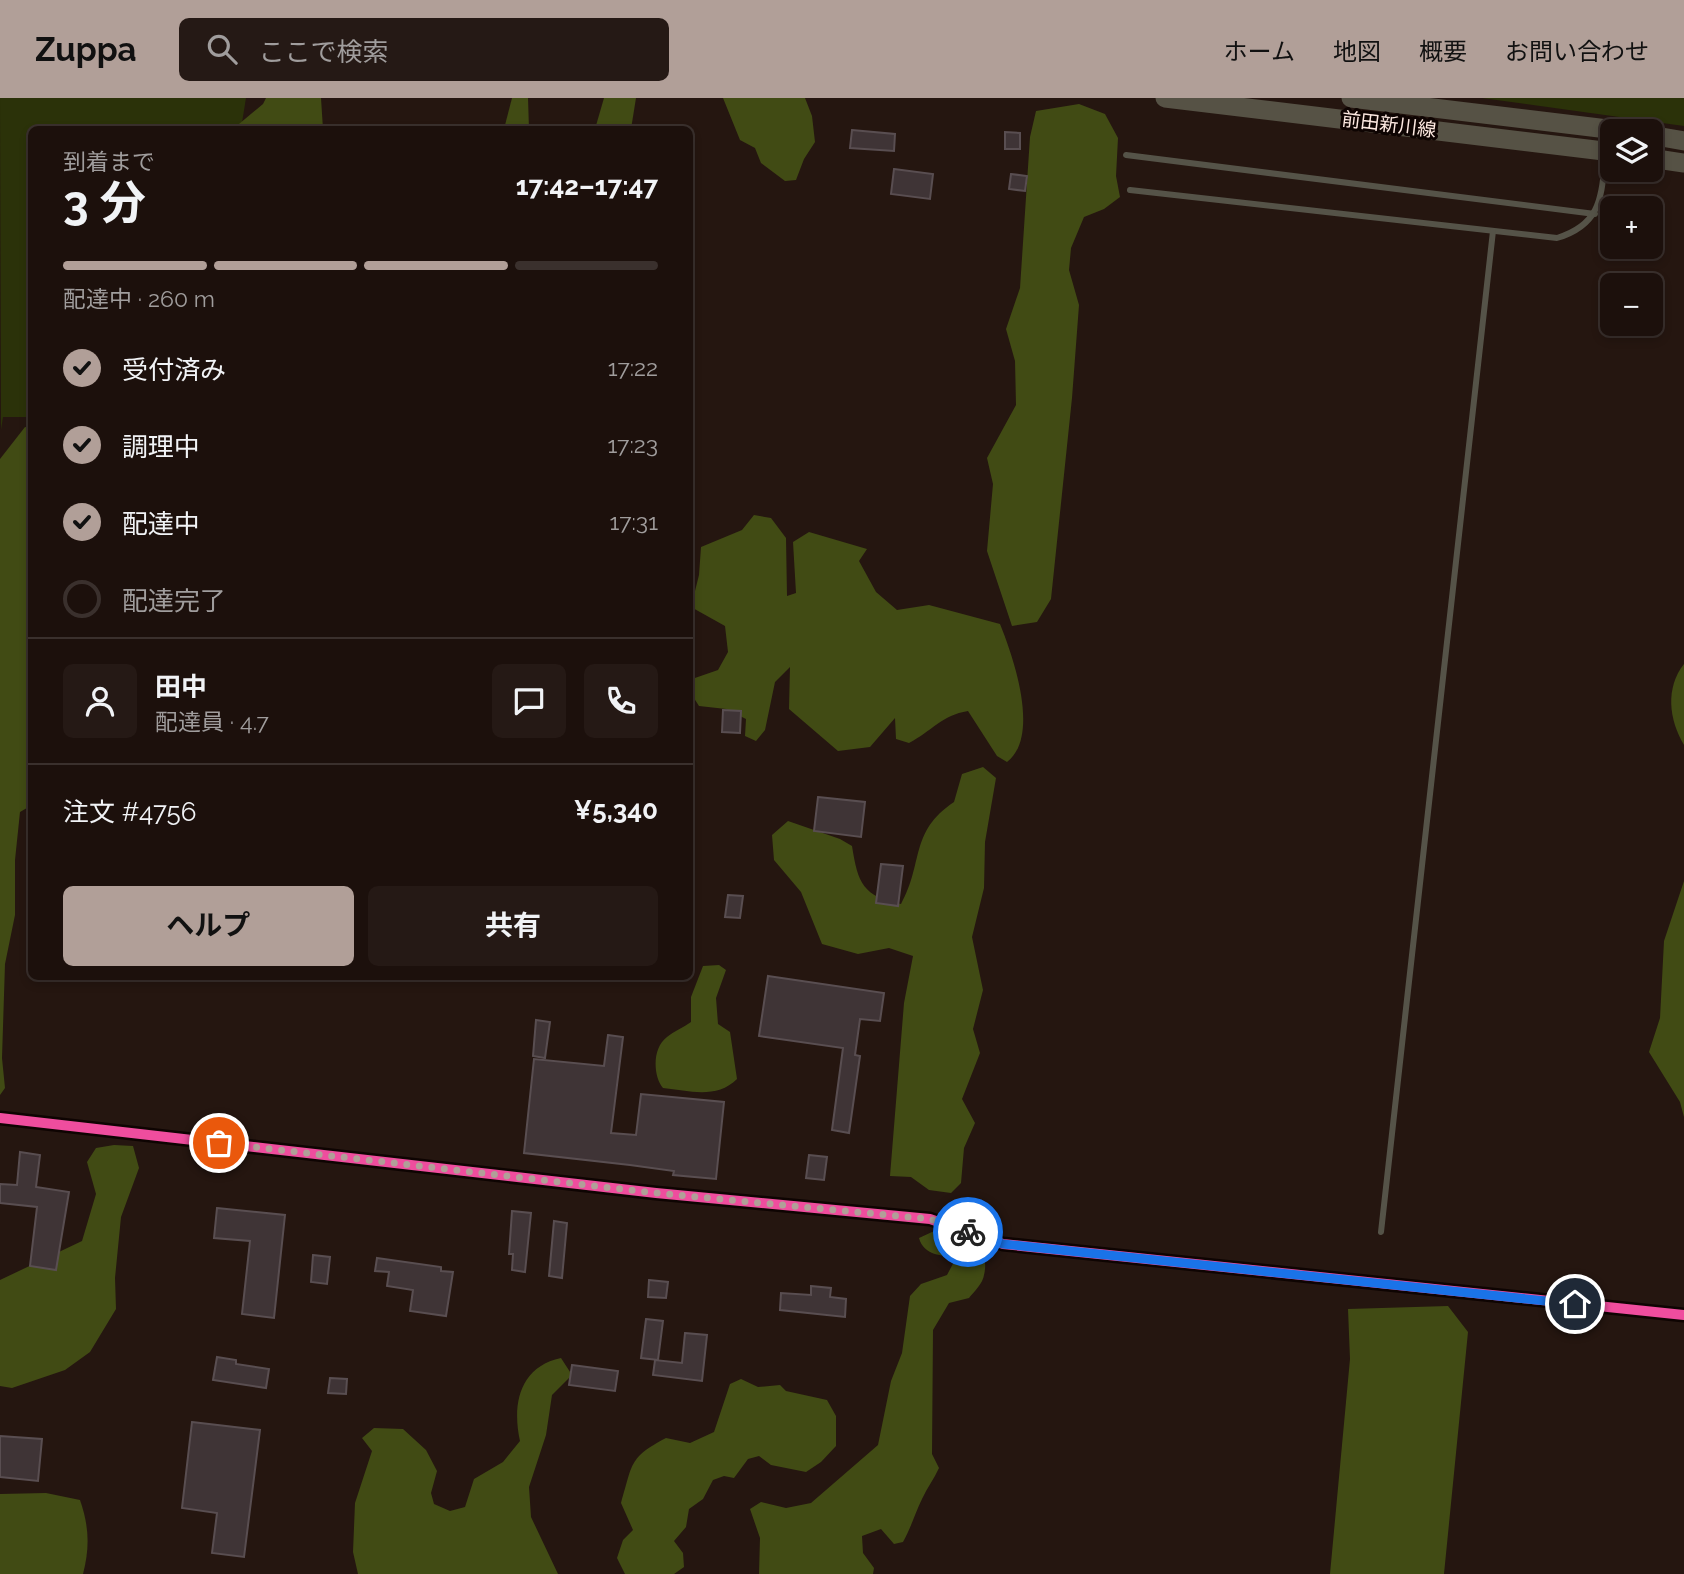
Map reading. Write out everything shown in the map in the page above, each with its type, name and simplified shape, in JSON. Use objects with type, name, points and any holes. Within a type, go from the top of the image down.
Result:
[{"type":"main road","name":"前田新川線","points":[[1165,98],[1600,150]]},
{"type":"main road","name":"前田新川線","points":[[1351,98],[1600,128]]},
{"type":"main road","points":[[1663,137],[1684,141]]},
{"type":"main road","points":[[1663,160],[1684,163]]},
{"type":"street","points":[[0,1118],[656,1193],[930,1219],[1003,1244],[1684,1315]]},
{"type":"lane","points":[[1126,155],[1595,214]]},
{"type":"lane","points":[[1130,190],[1557,238],[1575,232],[1595,214],[1603,182]]},
{"type":"lane","points":[[1381,1232],[1493,231]]},
{"type":"green space","points":[[0,98],[246,98],[241,126],[28,126],[28,417],[3,417],[1,430]]},
{"type":"green space","points":[[266,98],[321,98],[323,126],[237,126],[263,104]]},
{"type":"green space","points":[[512,98],[528,98],[529,126],[505,126]]},
{"type":"green space","points":[[604,98],[636,98],[631,126],[596,126]]},
{"type":"green space","points":[[723,98],[805,98],[812,116],[815,142],[804,159],[796,180],[785,181],[761,163],[755,148],[740,140]]},
{"type":"green space","points":[[1482,98],[1684,98],[1684,126],[1663,123],[1663,119],[1634,119]]},
{"type":"green space","points":[[1079,104],[1105,114],[1118,138],[1116,176],[1120,197],[1104,209],[1084,217],[1071,248],[1069,270],[1079,305],[1051,599],[1037,622],[1012,626],[987,551],[993,484],[987,458],[1016,405],[1015,361],[1006,329],[1020,288],[1030,137],[1036,111]]},
{"type":"green space","points":[[25,427],[28,427],[28,807],[20,812],[15,860],[15,915],[5,964],[2,1058],[5,1088],[0,1095],[0,459]]},
{"type":"green space","points":[[754,515],[771,518],[786,538],[787,596],[796,593],[793,542],[809,532],[867,549],[859,561],[876,592],[897,610],[929,605],[1000,624],[1017,675],[1023,715],[1022,734],[1017,750],[1007,762],[997,756],[968,711],[944,720],[909,743],[896,739],[895,718],[870,747],[838,751],[789,709],[790,667],[775,682],[765,730],[756,741],[745,736],[746,719],[726,709],[699,706],[693,697],[693,679],[718,670],[728,652],[725,626],[693,608],[701,547],[742,530]]},
{"type":"green space","points":[[1684,664],[1684,745],[1675,725],[1671,704],[1674,683]]},
{"type":"green space","points":[[983,767],[996,778],[985,842],[984,888],[972,937],[983,990],[973,1029],[980,1053],[962,1099],[975,1123],[964,1148],[961,1183],[951,1193],[929,1190],[911,1177],[890,1176],[904,1003],[913,956],[889,948],[858,954],[822,944],[801,892],[774,860],[772,835],[788,821],[840,839],[852,846],[857,870],[864,886],[878,897],[901,904],[930,825],[954,802],[962,774]]},
{"type":"green space","points":[[1684,881],[1684,1117],[1680,1102],[1649,1052],[1660,1018],[1664,941]]},
{"type":"green space","points":[[719,965],[726,970],[716,998],[718,1024],[730,1032],[737,1079],[712,1091],[693,1092],[663,1088],[656,1069],[659,1048],[667,1037],[691,1022],[691,997],[703,966]]},
{"type":"green space","points":[[133,1146],[139,1168],[121,1217],[115,1278],[116,1309],[90,1352],[65,1370],[12,1388],[0,1386],[0,1280],[82,1241],[96,1194],[87,1162],[96,1148]]},
{"type":"green space","points":[[932,1232],[971,1242],[983,1254],[985,1263],[983,1278],[978,1287],[969,1298],[949,1303],[933,1330],[932,1454],[939,1468],[906,1537],[903,1542],[894,1544],[881,1529],[862,1536],[863,1553],[874,1568],[873,1574],[759,1574],[760,1538],[750,1509],[761,1502],[786,1508],[811,1503],[878,1445],[891,1381],[902,1353],[910,1296],[921,1284],[947,1275],[956,1258],[934,1254],[921,1244],[919,1238]]},
{"type":"green space","points":[[1448,1306],[1468,1332],[1444,1574],[1330,1574],[1350,1359],[1348,1309]]},
{"type":"green space","points":[[561,1358],[572,1375],[552,1395],[546,1435],[529,1487],[531,1517],[558,1574],[358,1574],[353,1552],[355,1503],[372,1451],[362,1438],[374,1428],[403,1429],[426,1450],[437,1471],[431,1493],[434,1504],[450,1511],[465,1507],[474,1479],[503,1462],[520,1441],[518,1401],[527,1379],[547,1363]]},
{"type":"green space","points":[[741,1379],[758,1387],[780,1385],[786,1391],[827,1400],[836,1416],[836,1446],[821,1462],[806,1472],[771,1465],[759,1456],[748,1459],[734,1478],[724,1476],[713,1480],[703,1499],[689,1509],[686,1527],[674,1541],[683,1553],[684,1567],[674,1574],[625,1574],[617,1558],[623,1540],[633,1530],[621,1503],[634,1463],[645,1451],[666,1438],[690,1443],[714,1432],[730,1384]]},
{"type":"green space","points":[[46,1493],[80,1500],[88,1537],[83,1574],[0,1574],[0,1494]]},
{"type":"building","points":[[852,130],[895,134],[894,151],[850,148]]},
{"type":"building","points":[[1005,132],[1020,133],[1020,149],[1005,149]]},
{"type":"building","points":[[894,169],[933,174],[930,199],[891,194]]},
{"type":"building","points":[[1011,174],[1027,176],[1025,191],[1009,189]]},
{"type":"building","points":[[723,710],[741,711],[740,733],[722,732]]},
{"type":"building","points":[[818,797],[865,802],[861,837],[814,831]]},
{"type":"building","points":[[881,864],[903,866],[898,906],[876,903]]},
{"type":"building","points":[[728,895],[743,896],[740,918],[725,917]]},
{"type":"building","points":[[768,976],[884,993],[880,1021],[860,1019],[855,1055],[860,1056],[849,1133],[832,1130],[843,1048],[759,1036]]},
{"type":"building","points":[[536,1020],[550,1022],[545,1058],[533,1056]]},
{"type":"building","points":[[608,1035],[623,1037],[611,1133],[636,1135],[641,1094],[724,1102],[716,1179],[673,1175],[674,1171],[630,1165],[524,1153],[534,1059],[604,1066]]},
{"type":"building","points":[[20,1152],[40,1155],[36,1187],[69,1192],[56,1270],[30,1266],[37,1207],[0,1203],[0,1184],[17,1185]]},
{"type":"building","points":[[809,1155],[827,1157],[824,1180],[806,1178]]},
{"type":"building","points":[[217,1208],[285,1215],[274,1318],[242,1314],[250,1241],[214,1238]]},
{"type":"building","points":[[512,1211],[531,1213],[525,1272],[512,1270],[513,1254],[509,1254]]},
{"type":"building","points":[[554,1221],[567,1223],[562,1278],[549,1276]]},
{"type":"building","points":[[313,1255],[330,1257],[327,1284],[311,1282]]},
{"type":"building","points":[[377,1258],[441,1267],[441,1271],[453,1272],[446,1316],[410,1311],[413,1290],[387,1286],[389,1272],[375,1271]]},
{"type":"building","points":[[649,1280],[668,1282],[666,1298],[648,1297]]},
{"type":"building","points":[[811,1286],[831,1288],[830,1297],[846,1299],[845,1317],[780,1310],[781,1293],[811,1295]]},
{"type":"building","points":[[646,1319],[663,1321],[658,1360],[641,1358]]},
{"type":"building","points":[[685,1333],[707,1335],[702,1381],[653,1375],[655,1360],[682,1363]]},
{"type":"building","points":[[217,1357],[236,1360],[236,1364],[269,1369],[266,1388],[213,1380]]},
{"type":"building","points":[[572,1365],[618,1371],[615,1391],[569,1385]]},
{"type":"building","points":[[330,1378],[347,1379],[346,1394],[328,1393]]},
{"type":"building","points":[[192,1422],[260,1430],[244,1557],[212,1553],[217,1513],[182,1508]]},
{"type":"building","points":[[0,1436],[42,1439],[38,1481],[0,1477]]},
{"type":"cycle path","points":[[0,1118],[656,1193],[930,1219],[1003,1244],[1684,1315]]},
{"type":"way so far","points":[[219,1143],[656,1193],[930,1219],[968,1232]]},
{"type":"route","points":[[968,1232],[1003,1244],[1575,1304]]}]
